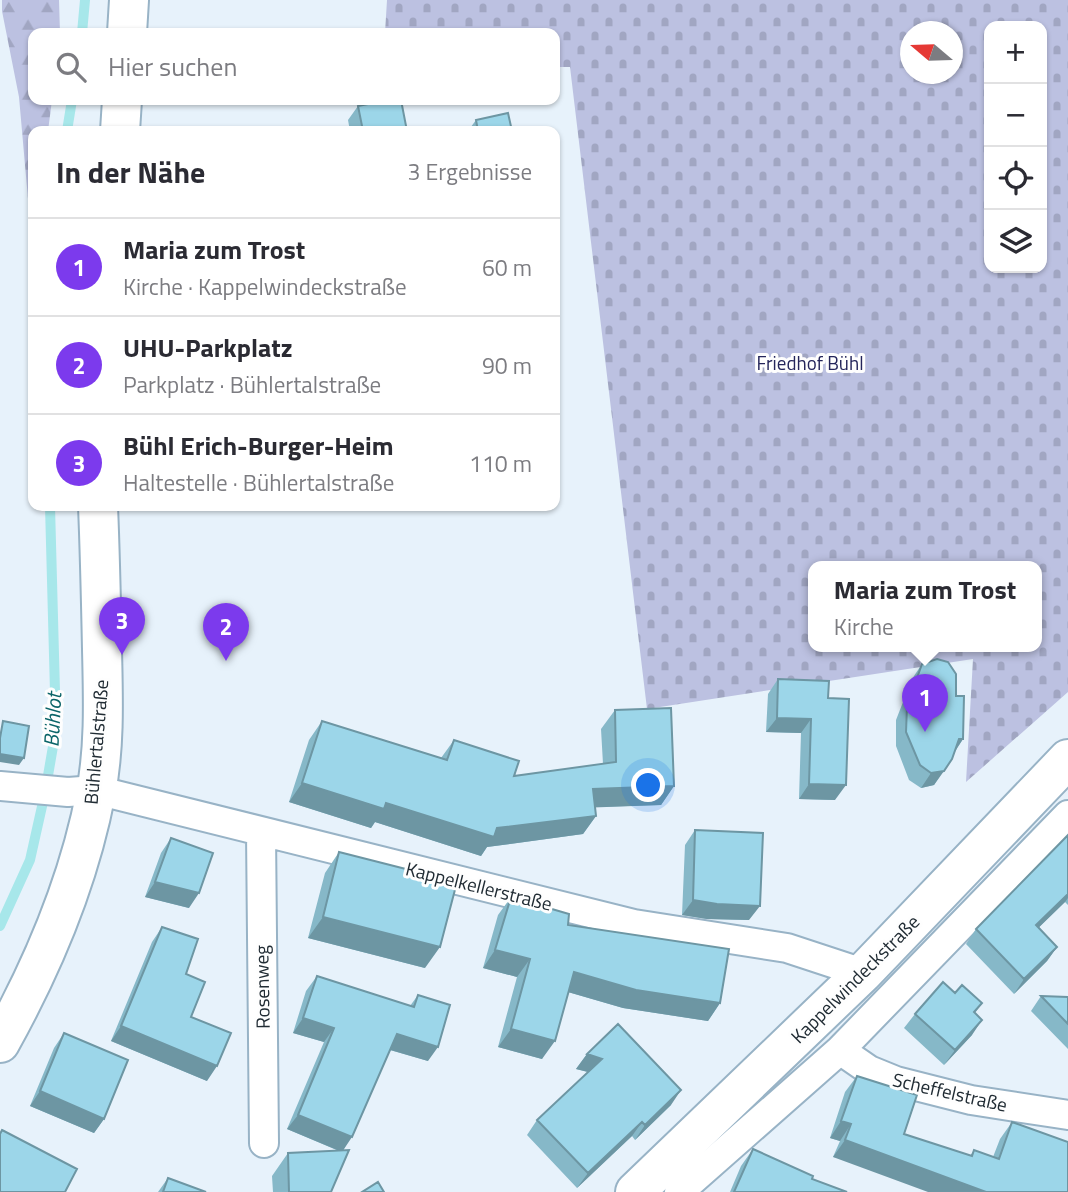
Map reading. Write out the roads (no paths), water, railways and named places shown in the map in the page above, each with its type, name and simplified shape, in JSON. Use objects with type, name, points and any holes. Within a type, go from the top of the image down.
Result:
[{"type":"street","points":[[127,28],[129,0]]},
{"type":"street","points":[[120,126],[122,105]]},
{"type":"street","name":"Bühlertalstraße","points":[[0,1043],[29,991],[59,924],[79,860],[82,791],[102,722],[99,511]]},
{"type":"street","name":"Kappelwindeckstraße","points":[[635,1192],[863,973],[1068,760]]},
{"type":"street","name":"Kappelkellerstraße","points":[[9,787],[82,791],[634,923],[787,948],[863,973]]},
{"type":"street","name":"Kappelwindeckstraße","points":[[679,1192],[840,1050],[1068,815]]},
{"type":"street","name":"Rosenweg","points":[[261,832],[264,1143]]},
{"type":"street","name":"Scheffelstraße","points":[[840,1050],[869,1070],[896,1081],[971,1100],[1068,1115]]},
{"type":"waterway","name":"Bühlot","points":[[82,28],[85,0]]},
{"type":"waterway","name":"Bühlot","points":[[68,126],[71,105]]},
{"type":"waterway","name":"Bühlot","points":[[0,926],[30,860],[56,729],[50,511]]},
{"type":"place","name":"Bühl Erich-Burger-Heim","points":[[122,655]]},
{"type":"place","name":"UHU-Parkplatz","points":[[226,661]]},
{"type":"place","name":"Maria zum Trost","points":[[925,732]]},
{"type":"park label","name":"Friedhof Bühl","points":[[810,363]]}]
